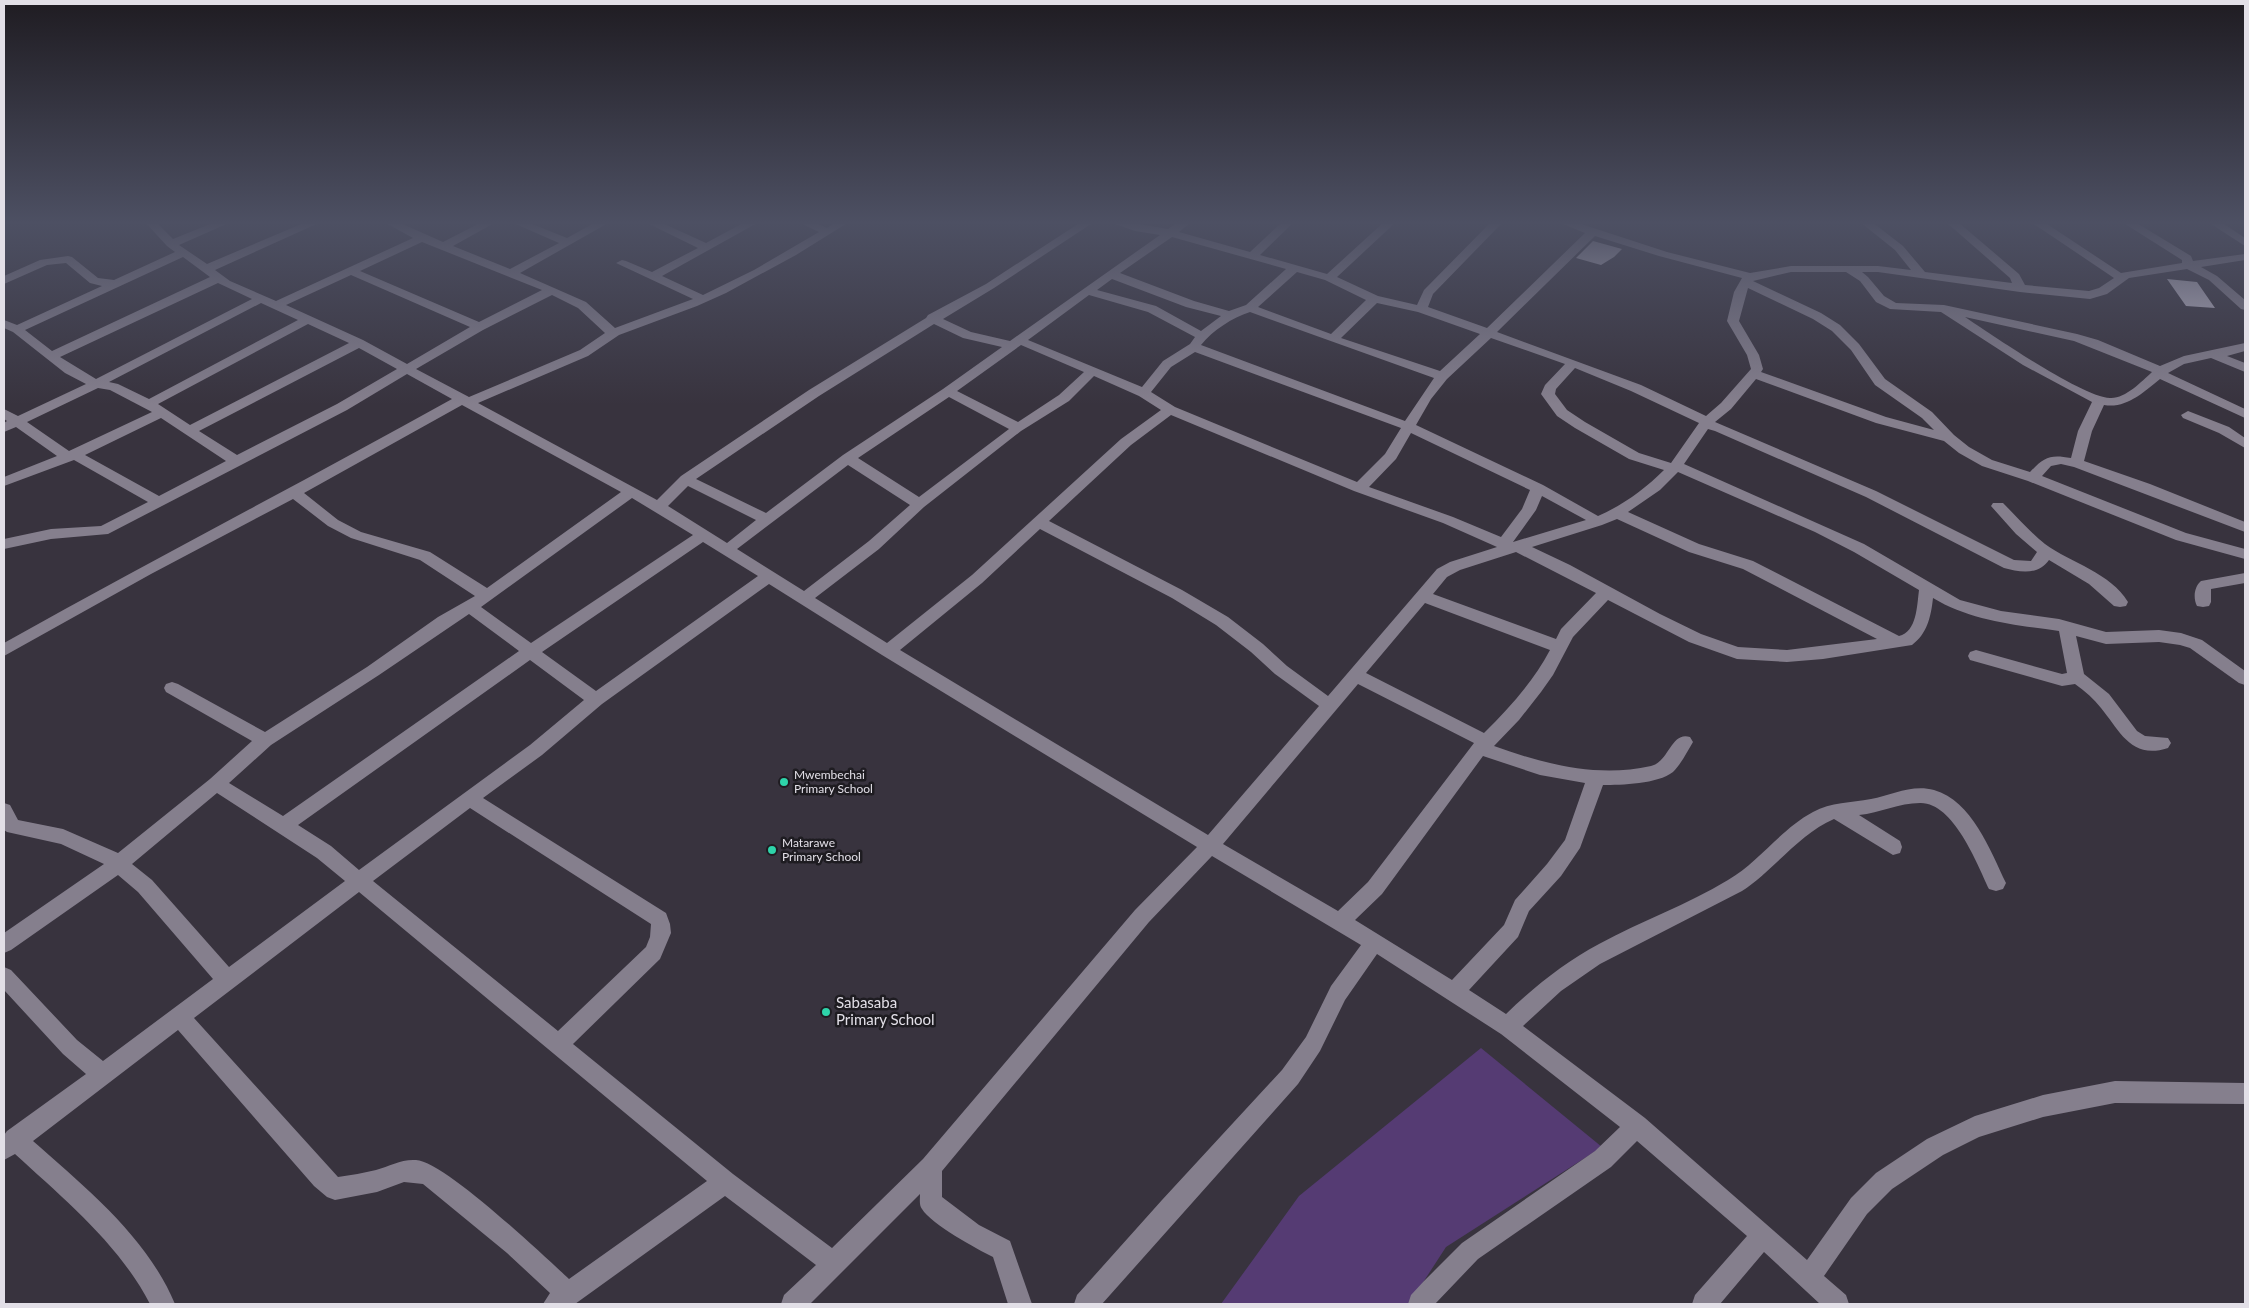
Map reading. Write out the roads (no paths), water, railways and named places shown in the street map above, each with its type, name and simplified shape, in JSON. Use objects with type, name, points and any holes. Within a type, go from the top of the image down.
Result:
[{"type":"street","points":[[99,283],[115,284]]},
{"type":"street","points":[[51,356],[194,283]]},
{"type":"street","points":[[230,283],[359,343],[659,507],[888,651],[1210,846],[1374,942],[1454,992],[1508,1027],[1638,1126],[1837,1304]]},
{"type":"street","points":[[4,428],[269,302],[319,283]]},
{"type":"street","points":[[379,283],[479,327]]},
{"type":"street","points":[[534,283],[552,290],[582,306],[613,333]]},
{"type":"street","points":[[666,283],[703,299]]},
{"type":"street","points":[[4,650],[205,538],[294,493],[466,400],[584,353],[598,346],[613,333],[703,299],[736,283]]},
{"type":"street","points":[[659,507],[686,479],[830,382],[932,318],[995,283]]},
{"type":"street","points":[[728,549],[848,458],[948,392],[1098,283]]},
{"type":"street","points":[[1134,283],[1190,304],[1230,315]]},
{"type":"street","points":[[1144,393],[1167,364],[1194,347],[1202,336],[1230,315],[1250,308],[1280,283]]},
{"type":"street","points":[[1341,283],[1374,299],[1421,309],[1573,363],[1636,388],[1706,423],[1862,490],[2009,564],[2021,567],[2034,566],[2044,556],[2046,551]]},
{"type":"street","points":[[1421,309],[1428,293],[1438,283]]},
{"type":"street","points":[[1359,488],[1380,470],[1391,456],[1407,426],[1442,376],[1489,334],[1540,283]]},
{"type":"street","points":[[793,1304],[931,1167],[1142,916],[1210,846],[1442,573],[1455,566],[1511,546],[1597,522],[1618,513],[1654,487],[1675,467],[1706,423],[1726,406],[1757,369],[1753,356],[1733,321],[1739,294],[1746,283]]},
{"type":"street","points":[[1756,283],[1836,328],[1855,347],[1880,382],[1927,415],[1949,438],[1964,450],[1987,463],[2033,478],[2181,537],[2245,554]]},
{"type":"street","points":[[1868,283],[1886,304],[1944,309],[2094,343],[2245,414]]},
{"type":"street","points":[[1985,283],[2090,295],[2103,291],[2114,283]]},
{"type":"street","points":[[2018,283],[2020,288]]},
{"type":"street","points":[[2219,283],[2245,306]]},
{"type":"street","points":[[17,329],[115,284]]},
{"type":"street","points":[[4,544],[51,534],[103,531],[342,407],[479,327],[552,290]]},
{"type":"street","points":[[1088,291],[1152,309],[1202,336]]},
{"type":"street","points":[[1333,339],[1374,299]]},
{"type":"street","points":[[1250,308],[1333,339],[1442,376]]},
{"type":"street","points":[[1944,309],[2024,360],[2099,401],[2108,403],[2117,401],[2140,390],[2170,365],[2245,347]]},
{"type":"street","points":[[932,318],[967,335],[1016,343],[1092,370],[1144,393],[1170,410],[1359,488],[1448,520],[1565,569],[1695,638],[1737,653],[1787,656],[1906,641],[1919,630],[1927,589]]},
{"type":"street","points":[[149,404],[308,319]]},
{"type":"street","points":[[4,324],[17,329],[70,370],[96,384],[113,386],[149,404],[236,461]]},
{"type":"street","points":[[190,430],[359,343]]},
{"type":"street","points":[[1194,347],[1407,426],[1538,488],[1587,514],[1597,522]]},
{"type":"street","points":[[2212,354],[2245,368]]},
{"type":"street","points":[[1573,363],[1550,388],[1548,394],[1562,413],[1634,456],[1675,467],[1812,525],[1859,548],[1955,604],[2002,618],[2067,628],[2106,638],[2159,636],[2181,639],[2196,644],[2245,679]]},
{"type":"street","points":[[805,598],[874,545],[919,504],[973,465],[1016,429],[1064,398],[1092,370]]},
{"type":"street","points":[[1754,374],[1881,420],[1949,438]]},
{"type":"street","points":[[948,392],[1003,419],[1012,424],[1016,429]]},
{"type":"street","points":[[2077,463],[2082,436],[2099,401]]},
{"type":"street","points":[[888,651],[977,580],[1126,442],[1170,410]]},
{"type":"street","points":[[4,413],[66,456],[76,455],[134,490],[160,502]]},
{"type":"street","points":[[4,482],[161,413]]},
{"type":"street","points":[[2188,416],[2224,430],[2245,444]]},
{"type":"street","points":[[848,458],[919,504]]},
{"type":"street","points":[[2033,478],[2047,462],[2061,460],[2077,463],[2145,486],[2245,527]]},
{"type":"street","points":[[686,479],[767,520]]},
{"type":"street","points":[[1511,546],[1538,488]]},
{"type":"street","points":[[4,944],[119,864],[216,784],[265,740],[487,596],[631,492]]},
{"type":"street","points":[[294,493],[333,523],[356,535],[425,556],[487,596]]},
{"type":"street","points":[[1998,506],[2046,551],[2099,582],[2120,602]]},
{"type":"street","points":[[1618,513],[1694,548],[1754,568],[1851,621],[1896,642]]},
{"type":"street","points":[[1040,523],[1177,594],[1222,621],[1257,648],[1281,670],[1329,705]]},
{"type":"street","points":[[284,825],[531,651],[703,535]]},
{"type":"street","points":[[163,1304],[146,1274],[113,1234],[62,1182],[9,1144],[360,883],[469,798],[536,750],[596,700],[768,577]]},
{"type":"street","points":[[2203,602],[2202,588],[2206,585],[2245,578]]},
{"type":"street","points":[[1340,922],[1375,888],[1410,844],[1460,771],[1513,715],[1535,688],[1567,633],[1606,592]]},
{"type":"street","points":[[1421,596],[1560,647]]},
{"type":"street","points":[[469,606],[596,700]]},
{"type":"street","points":[[2067,628],[2076,677]]},
{"type":"street","points":[[1976,656],[2062,680],[2076,677]]},
{"type":"street","points":[[1354,675],[1484,745],[1543,769],[1596,778],[1626,778],[1657,772],[1669,765],[1684,742]]},
{"type":"street","points":[[2076,677],[2096,691],[2129,735],[2142,743],[2162,743]]},
{"type":"street","points":[[172,688],[265,740]]},
{"type":"street","points":[[1454,992],[1511,931],[1522,906],[1554,870],[1573,843],[1596,778]]},
{"type":"street","points":[[216,784],[284,825],[324,852],[725,1182],[834,1264]]},
{"type":"street","points":[[1508,1027],[1526,1008],[1556,984],[1605,951],[1713,898],[1752,874],[1790,839],[1829,813],[1917,796],[1930,796],[1940,799],[1949,804],[1971,835],[1996,883]]},
{"type":"street","points":[[469,798],[659,919],[662,927],[661,936],[652,953],[559,1044]]},
{"type":"street","points":[[4,810],[5,818],[13,827],[64,837],[93,848],[119,864],[145,886],[228,980]]},
{"type":"street","points":[[1838,811],[1893,848]]},
{"type":"street","points":[[1086,1304],[1170,1208],[1290,1077],[1312,1044],[1338,992],[1374,942]]},
{"type":"street","points":[[4,976],[70,1047],[103,1075]]},
{"type":"street","points":[[179,1017],[322,1178],[335,1189],[377,1181],[404,1171],[419,1171],[431,1176],[515,1245],[562,1299],[725,1182]]},
{"type":"street","points":[[1809,1277],[1859,1206],[1884,1181],[1935,1147],[1975,1127],[2043,1106],[2114,1092],[2245,1094]]},
{"type":"street","points":[[1420,1304],[1432,1289],[1470,1251],[1603,1159],[1638,1126]]},
{"type":"street","points":[[931,1167],[931,1203],[972,1233],[1002,1249],[1020,1304]]},
{"type":"street","points":[[1704,1304],[1762,1235]]},
{"type":"place","name":"Mwembechai Primary School","points":[[784,782]]},
{"type":"place","name":"Matarawe Primary School","points":[[772,850]]},
{"type":"place","name":"Sabasaba Primary School","points":[[826,1012]]}]
